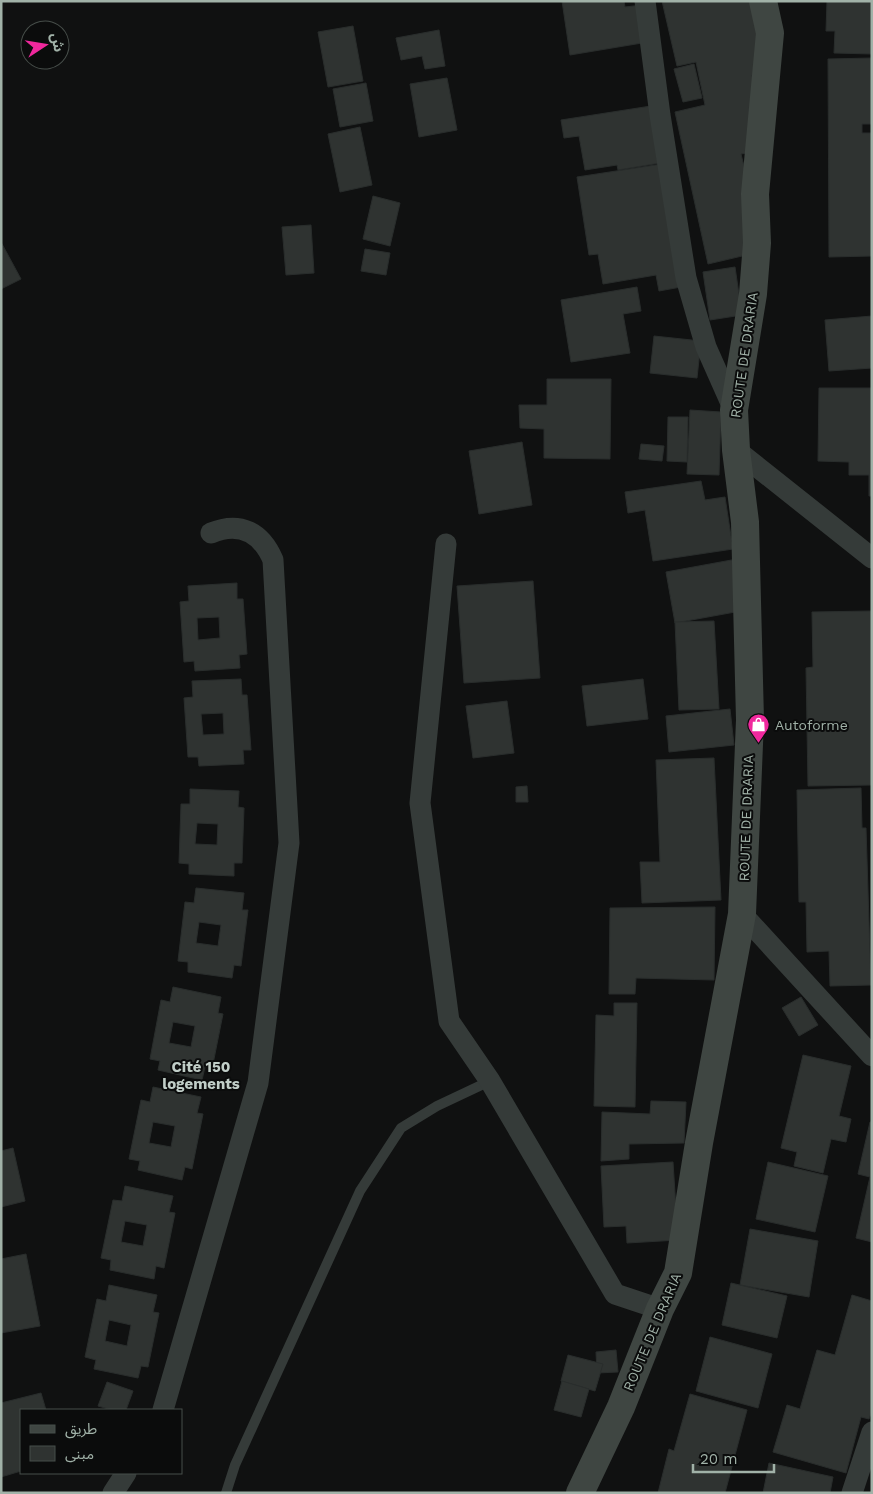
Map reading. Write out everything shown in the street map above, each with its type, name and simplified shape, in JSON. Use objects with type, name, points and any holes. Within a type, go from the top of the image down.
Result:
[{"type":"main road","name":"ROUTE DE DRARIA","points":[[580,1493],[621,1406],[660,1309],[678,1273],[698,1143],[742,914],[750,710],[745,522],[736,450],[734,410],[753,294],[758,243],[755,194],[770,33],[763,1]]},
{"type":"street","points":[[645,1],[660,115],[686,278],[706,346],[734,410]]},
{"type":"street","points":[[736,450],[872,558]]},
{"type":"street","points":[[164,1409],[258,1083],[289,843],[273,560],[264,544],[250,532],[230,528],[211,533]]},
{"type":"street","points":[[446,544],[420,803],[449,1021],[490,1081],[615,1294],[660,1309]]},
{"type":"street","points":[[742,914],[872,1056]]},
{"type":"street","points":[[852,1493],[872,1432]]},
{"type":"street","points":[[113,1493],[125,1474]]},
{"type":"lane","points":[[226,1493],[235,1464],[360,1191],[401,1128],[437,1106],[490,1081]]},
{"type":"building","points":[[562,1],[624,1],[625,7],[642,5],[648,42],[570,55]]},
{"type":"building","points":[[662,1],[756,1],[761,73],[752,75],[760,107],[759,151],[741,154],[750,191],[755,253],[708,264],[675,112],[705,105],[696,62],[677,66]]},
{"type":"building","points":[[827,1],[872,1],[872,54],[834,53],[835,31],[826,31]]},
{"type":"building","points":[[353,26],[363,81],[328,87],[318,32]]},
{"type":"building","points":[[439,30],[445,66],[425,69],[422,56],[401,60],[396,38]]},
{"type":"building","points":[[872,58],[872,124],[862,124],[862,133],[872,133],[872,256],[829,257],[828,59]]},
{"type":"building","points":[[694,64],[702,98],[683,102],[674,69]]},
{"type":"building","points":[[447,78],[457,130],[419,137],[410,84]]},
{"type":"building","points":[[366,83],[373,121],[340,127],[333,89]]},
{"type":"building","points":[[651,106],[660,163],[618,170],[617,165],[585,170],[579,136],[564,138],[561,120]]},
{"type":"building","points":[[360,127],[372,185],[340,192],[328,134]]},
{"type":"building","points":[[662,164],[681,287],[659,291],[656,275],[603,284],[598,254],[589,255],[577,177]]},
{"type":"building","points":[[373,196],[400,203],[390,246],[363,239]]},
{"type":"building","points":[[311,225],[314,273],[286,275],[282,227]]},
{"type":"building","points":[[1,242],[21,279],[1,289]]},
{"type":"building","points":[[365,249],[390,253],[386,275],[361,271]]},
{"type":"building","points":[[735,267],[742,315],[710,320],[703,272]]},
{"type":"building","points":[[637,287],[641,311],[623,314],[630,353],[571,362],[561,300]]},
{"type":"building","points":[[872,316],[872,368],[829,371],[825,320]]},
{"type":"building","points":[[654,336],[701,341],[697,378],[650,373]]},
{"type":"building","points":[[547,379],[611,379],[610,459],[544,458],[544,429],[520,428],[519,405],[547,405]]},
{"type":"building","points":[[819,388],[872,388],[872,496],[869,496],[869,475],[849,475],[849,462],[818,461]]},
{"type":"building","points":[[690,410],[721,412],[719,475],[687,474]]},
{"type":"building","points":[[668,417],[688,417],[687,462],[667,461]]},
{"type":"building","points":[[522,442],[532,505],[479,514],[469,451]]},
{"type":"building","points":[[641,444],[664,446],[662,461],[639,459]]},
{"type":"building","points":[[701,481],[705,500],[725,497],[733,549],[653,561],[645,510],[628,513],[625,492]]},
{"type":"building","points":[[737,559],[746,610],[675,623],[666,572]]},
{"type":"building","points":[[533,581],[540,678],[464,683],[457,586]]},
{"type":"building","points":[[237,583],[237,599],[243,599],[247,654],[239,655],[240,668],[195,671],[194,661],[184,662],[180,602],[189,601],[188,586]],"holes":[[[219,617],[220,638],[198,640],[197,618]]]},
{"type":"building","points":[[872,611],[872,785],[808,786],[806,668],[813,667],[812,612]]},
{"type":"building","points":[[714,621],[719,709],[679,710],[675,622]]},
{"type":"building","points":[[241,679],[242,695],[247,695],[251,750],[243,750],[244,764],[199,766],[198,757],[188,757],[184,698],[193,697],[192,681]],"holes":[[[223,713],[224,734],[203,735],[201,714]]]},
{"type":"building","points":[[643,679],[648,719],[587,726],[582,686]]},
{"type":"building","points":[[507,701],[514,753],[473,758],[466,706]]},
{"type":"building","points":[[730,709],[734,745],[669,752],[666,716]]},
{"type":"building","points":[[714,758],[721,900],[642,903],[640,862],[660,862],[656,760]]},
{"type":"building","points":[[527,786],[528,802],[516,802],[516,787]]},
{"type":"building","points":[[861,788],[862,828],[866,828],[871,985],[830,986],[829,951],[807,952],[806,902],[799,902],[797,790]]},
{"type":"building","points":[[190,789],[239,791],[238,807],[244,808],[242,863],[234,863],[234,876],[189,874],[189,864],[179,863],[181,804],[190,804]],"holes":[[[197,823],[218,824],[217,845],[195,844]]]},
{"type":"building","points":[[196,888],[244,893],[242,910],[248,910],[241,966],[234,965],[232,978],[188,972],[188,962],[178,961],[185,902],[194,903]],"holes":[[[199,922],[221,925],[218,946],[196,943]]]},
{"type":"building","points":[[715,907],[714,980],[636,978],[635,994],[609,994],[610,908]]},
{"type":"building","points":[[173,987],[221,997],[218,1013],[223,1014],[212,1069],[205,1067],[202,1080],[158,1070],[160,1061],[150,1059],[161,1000],[170,1002]],"holes":[[[173,1022],[195,1026],[191,1047],[169,1043]]]},
{"type":"building","points":[[801,997],[818,1025],[799,1036],[782,1008]]},
{"type":"building","points":[[614,1003],[637,1003],[635,1107],[594,1106],[596,1015],[614,1016]]},
{"type":"building","points":[[803,1055],[851,1066],[839,1116],[851,1119],[846,1142],[831,1139],[823,1173],[794,1166],[797,1152],[781,1148]]},
{"type":"building","points":[[153,1087],[201,1097],[197,1113],[203,1114],[192,1169],[185,1167],[182,1180],[138,1170],[140,1161],[129,1159],[141,1100],[150,1102]],"holes":[[[153,1122],[175,1126],[171,1147],[149,1143]]]},
{"type":"building","points":[[651,1101],[686,1102],[684,1143],[629,1144],[629,1159],[601,1161],[602,1112],[650,1114]]},
{"type":"building","points":[[870,1122],[872,1122],[872,1242],[856,1238],[870,1177],[858,1174]]},
{"type":"building","points":[[13,1148],[25,1201],[1,1207],[1,1151]]},
{"type":"building","points":[[673,1162],[678,1240],[627,1243],[626,1226],[604,1227],[601,1166]]},
{"type":"building","points":[[768,1162],[828,1176],[815,1232],[756,1219]]},
{"type":"building","points":[[125,1186],[173,1196],[169,1212],[175,1213],[164,1268],[156,1266],[154,1279],[110,1270],[111,1260],[101,1258],[113,1200],[122,1201]],"holes":[[[125,1221],[147,1225],[143,1246],[121,1242]]]},
{"type":"building","points":[[750,1229],[818,1241],[809,1297],[740,1285]]},
{"type":"building","points":[[26,1254],[40,1326],[1,1333],[1,1259]]},
{"type":"building","points":[[731,1283],[787,1296],[777,1338],[722,1325]]},
{"type":"building","points":[[109,1285],[157,1295],[153,1312],[159,1313],[148,1367],[141,1366],[138,1378],[94,1369],[96,1360],[85,1357],[97,1299],[106,1301]],"holes":[[[109,1320],[131,1325],[127,1346],[105,1341]]]},
{"type":"building","points":[[852,1295],[872,1301],[872,1411],[869,1419],[861,1417],[846,1473],[773,1452],[787,1405],[800,1409],[817,1350],[835,1355]]},
{"type":"building","points":[[710,1337],[772,1354],[758,1408],[696,1391]]},
{"type":"building","points":[[616,1350],[618,1372],[597,1373],[596,1352]]},
{"type":"building","points":[[568,1355],[603,1364],[595,1391],[561,1381]]},
{"type":"building","points":[[562,1381],[589,1389],[581,1417],[554,1410]]},
{"type":"building","points":[[107,1382],[133,1391],[126,1409],[108,1409],[98,1406]]},
{"type":"building","points":[[41,1393],[46,1409],[20,1409],[20,1471],[1,1477],[1,1403]]},
{"type":"building","points":[[690,1394],[747,1410],[725,1493],[658,1493],[669,1449],[674,1451]]},
{"type":"building","points":[[769,1463],[833,1477],[830,1493],[763,1493]]},
{"type":"place","name":"Autoforme","points":[[759,744]]},
{"type":"district","name":"Cité 150 logements","points":[[201,1076]]}]
